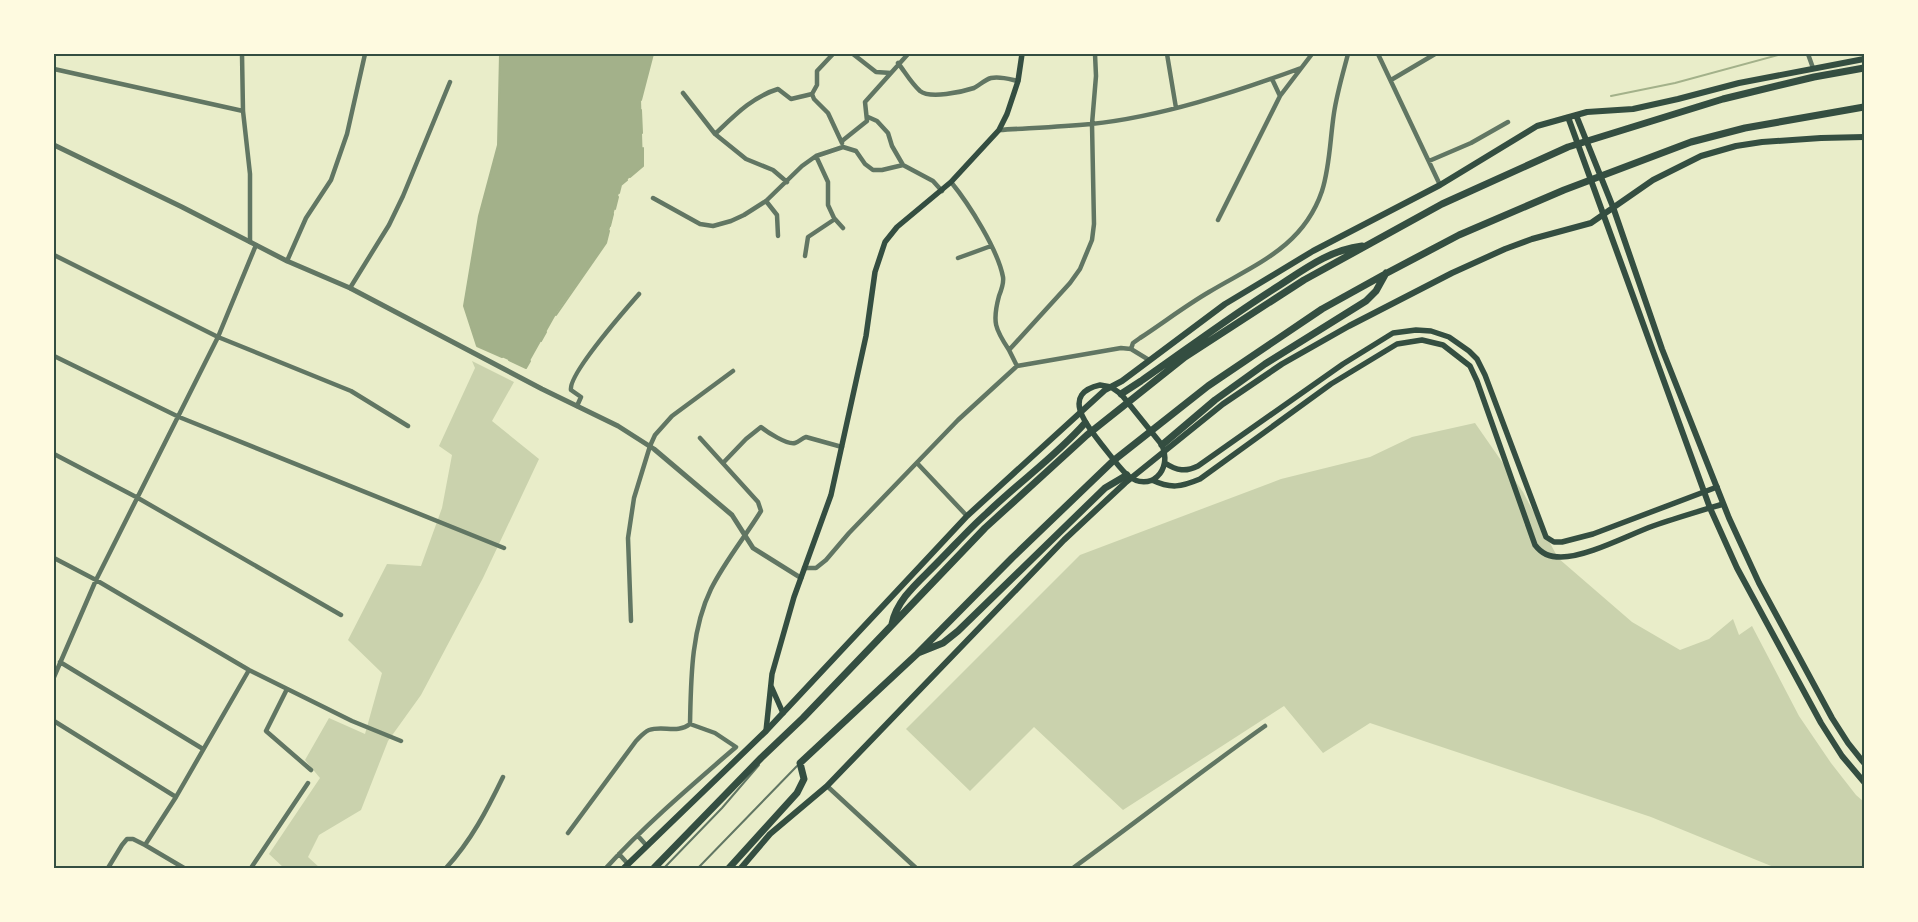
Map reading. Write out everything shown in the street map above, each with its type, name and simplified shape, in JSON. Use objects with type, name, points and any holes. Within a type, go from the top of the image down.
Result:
[{"type":"highway","points":[[654,868],[803,718],[985,528],[1088,435],[1185,357],[1304,280],[1366,245],[1442,204],[1568,147],[1732,97],[1814,77],[1864,68]]},
{"type":"highway","points":[[729,868],[797,793],[804,779],[800,763],[917,654],[1012,558],[1113,461],[1208,386],[1322,309],[1460,235],[1604,175],[1691,142],[1745,128],[1864,107]]},
{"type":"highway","points":[[1121,394],[1231,318],[1320,260],[1342,250],[1366,245]]},
{"type":"highway","points":[[1162,445],[1215,400],[1265,364],[1366,301],[1387,273]]},
{"type":"highway","points":[[892,624],[900,603],[987,513],[1067,441],[1085,422]]},
{"type":"highway","points":[[917,654],[943,643],[958,631],[1105,488],[1127,475]]},
{"type":"main road","points":[[766,731],[770,684],[804,568],[831,495],[866,336],[875,272],[885,242],[896,228],[942,191],[999,130],[1007,114],[1018,81],[1022,54]]},
{"type":"main road","points":[[626,866],[766,731],[967,516],[1105,390],[1122,381],[1225,304],[1314,251],[1440,185],[1537,126],[1576,115],[1633,109],[1678,100],[1739,83],[1864,60]]},
{"type":"main road","points":[[1576,115],[1613,207],[1662,349],[1723,504],[1768,600],[1832,718],[1864,763]]},
{"type":"main road","points":[[1568,117],[1710,508],[1737,568],[1821,723],[1842,756],[1864,782]]},
{"type":"main road","points":[[741,868],[770,834],[827,786],[1064,540],[1125,483],[1223,404],[1282,364],[1452,273],[1532,239],[1585,225],[1671,169],[1701,156],[1736,146],[1821,138],[1864,137]]},
{"type":"main road","points":[[1165,463],[1173,468],[1183,470],[1198,466],[1343,364],[1393,333],[1416,330],[1431,331],[1449,337],[1460,343],[1476,359],[1485,375],[1546,537],[1554,542],[1562,542],[1594,534],[1717,487]]},
{"type":"main road","points":[[1152,480],[1161,472],[1165,463],[1165,452],[1162,445],[1121,394],[1106,385],[1087,390],[1079,404],[1080,414],[1127,475],[1137,481],[1152,480],[1163,486],[1171,487],[1200,479],[1331,384],[1397,344],[1429,340],[1443,345],[1470,366],[1477,380],[1535,545],[1541,553],[1564,557],[1598,548],[1654,526],[1723,504]]},
{"type":"main road","points":[[770,684],[783,713]]},
{"type":"street","points":[[242,54],[243,111],[250,174],[250,242]]},
{"type":"street","points":[[287,261],[306,218],[331,180],[347,134],[365,54]]},
{"type":"street","points":[[715,134],[747,104],[767,92],[778,89],[791,99],[812,94],[817,85],[817,71],[833,54]]},
{"type":"street","points":[[853,54],[876,72],[891,73]]},
{"type":"street","points":[[842,141],[864,124],[868,117],[865,102],[908,54]]},
{"type":"street","points":[[1009,350],[1070,284],[1088,252],[1094,224],[1092,124],[1096,76],[1095,54]]},
{"type":"street","points":[[1168,54],[1176,108]]},
{"type":"street","points":[[1218,220],[1280,96],[1312,54]]},
{"type":"street","points":[[1130,349],[1133,343],[1140,338],[1187,306],[1272,255],[1299,233],[1313,212],[1322,191],[1327,172],[1334,111],[1348,54]]},
{"type":"street","points":[[1378,54],[1440,185]]},
{"type":"street","points":[[1391,80],[1436,54]]},
{"type":"street","points":[[1808,54],[1813,68]]},
{"type":"street","points":[[898,63],[921,92],[928,94],[959,92],[976,87],[991,78],[999,77],[1018,81]]},
{"type":"street","points":[[999,130],[1092,124],[1176,108],[1272,79],[1301,68]]},
{"type":"street","points":[[54,69],[190,101],[243,111]]},
{"type":"street","points":[[1272,79],[1280,96]]},
{"type":"street","points":[[350,288],[389,225],[450,82]]},
{"type":"street","points":[[683,93],[715,134],[746,159],[773,170],[787,182]]},
{"type":"street","points":[[812,94],[828,114],[844,147]]},
{"type":"street","points":[[868,117],[878,121],[888,133],[892,146],[903,165],[933,181],[942,191]]},
{"type":"street","points":[[1429,161],[1471,143],[1508,122]]},
{"type":"street","points":[[54,145],[182,207],[287,261],[350,288],[618,426],[650,446],[732,515],[753,548],[801,578]]},
{"type":"street","points":[[653,198],[700,224],[713,226],[732,221],[766,201],[802,166],[816,156],[844,147],[856,151],[865,164],[873,170],[903,165]]},
{"type":"street","points":[[816,156],[828,182],[827,201],[835,219],[843,228]]},
{"type":"street","points":[[951,182],[972,210],[991,246],[1003,277],[997,305],[996,329],[1017,366]]},
{"type":"street","points":[[766,201],[777,215],[778,236]]},
{"type":"street","points":[[805,256],[808,237],[835,219]]},
{"type":"street","points":[[54,677],[96,580],[218,336],[256,245]]},
{"type":"street","points":[[958,258],[991,246]]},
{"type":"street","points":[[54,254],[218,336],[350,391],[408,426]]},
{"type":"street","points":[[577,406],[581,398],[571,390],[572,382],[596,344],[639,294]]},
{"type":"street","points":[[804,568],[816,568],[826,560],[958,420],[1017,366],[1120,348],[1130,349],[1149,360]]},
{"type":"street","points":[[54,356],[179,417],[504,548]]},
{"type":"street","points":[[630,621],[628,538],[634,498],[650,446],[655,435],[672,416],[733,371]]},
{"type":"street","points":[[723,463],[746,439],[761,427],[792,443],[796,443],[806,436],[842,447]]},
{"type":"street","points":[[690,724],[691,677],[694,649],[702,613],[711,590],[761,511],[761,507],[700,438]]},
{"type":"street","points":[[54,454],[138,498],[342,614]]},
{"type":"street","points":[[917,463],[967,516]]},
{"type":"street","points":[[54,558],[96,580],[249,670],[352,722],[401,740]]},
{"type":"street","points":[[60,662],[203,749]]},
{"type":"street","points":[[145,845],[176,797],[249,670]]},
{"type":"street","points":[[287,689],[266,731],[312,770]]},
{"type":"street","points":[[54,721],[176,797]]},
{"type":"street","points":[[606,868],[675,800],[736,747],[715,733],[690,724]]},
{"type":"street","points":[[568,833],[636,741],[647,731],[684,728],[690,724]]},
{"type":"street","points":[[1073,868],[1265,726]]},
{"type":"street","points":[[446,868],[465,847],[474,833],[503,777]]},
{"type":"street","points":[[251,868],[308,783]]},
{"type":"street","points":[[827,786],[916,868]]},
{"type":"street","points":[[638,836],[647,846]]},
{"type":"street","points":[[108,868],[122,845],[128,839],[133,839],[145,845],[184,868]]},
{"type":"street","points":[[619,854],[626,866]]},
{"type":"lane","points":[[664,868],[722,808],[784,735]]},
{"type":"lane","points":[[698,868],[800,763]]},
{"type":"shaded area","points":[[500,54],[653,54],[641,99],[643,166],[621,185],[606,243],[558,311],[526,368],[477,346],[464,306],[479,216],[498,145]]},
{"type":"shaded area","points":[[472,361],[514,382],[492,421],[539,459],[483,578],[421,695],[388,741],[361,810],[319,835],[308,857],[320,868],[284,868],[269,854],[320,778],[305,760],[329,718],[365,734],[382,673],[348,640],[387,564],[421,566],[442,508],[452,455],[439,446],[475,368]]},
{"type":"shaded area","points":[[1475,423],[1523,492],[1558,558],[1632,622],[1680,650],[1709,639],[1733,619],[1739,635],[1752,626],[1799,716],[1831,763],[1856,795],[1864,802],[1864,868],[1776,868],[1651,817],[1370,723],[1323,753],[1284,706],[1123,810],[1034,727],[970,791],[906,729],[1080,555],[1281,479],[1370,457],[1412,437]]},
{"type":"waterway","points":[[500,54],[498,145],[479,216],[464,306],[477,346],[502,357]]},
{"type":"waterway","points":[[641,100],[653,54]]},
{"type":"waterway","points":[[1611,96],[1675,83],[1782,54]]},
{"type":"waterway","points":[[641,110],[642,133]]},
{"type":"waterway","points":[[630,177],[643,166],[643,148]]},
{"type":"waterway","points":[[619,193],[621,185],[627,180]]},
{"type":"waterway","points":[[615,209],[618,197]]},
{"type":"waterway","points":[[610,226],[613,214]]},
{"type":"waterway","points":[[556,315],[606,243],[609,231]]},
{"type":"waterway","points":[[541,341],[546,332]]},
{"type":"waterway","points":[[509,360],[526,368],[530,361]]}]
